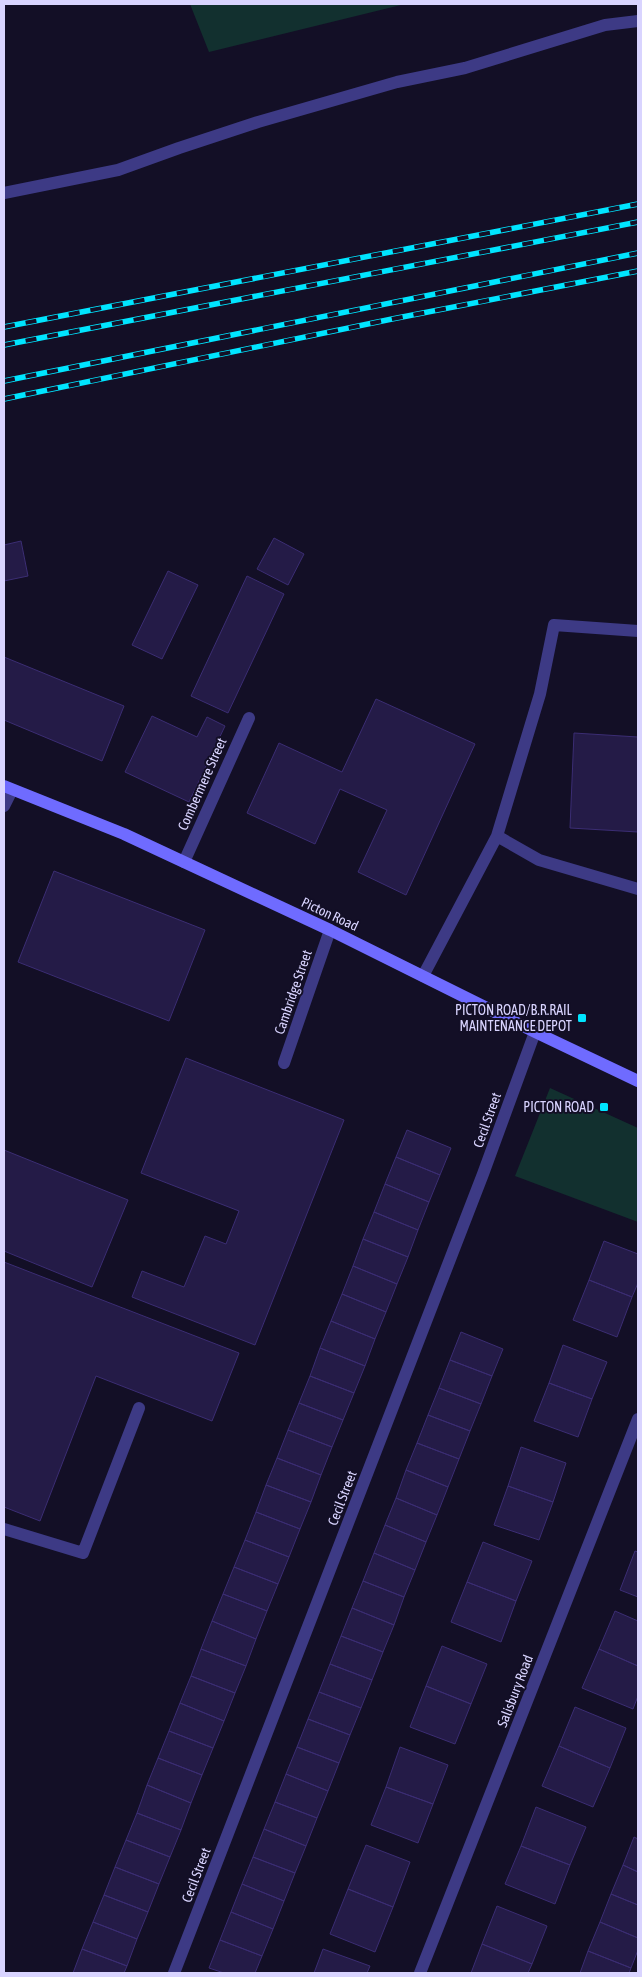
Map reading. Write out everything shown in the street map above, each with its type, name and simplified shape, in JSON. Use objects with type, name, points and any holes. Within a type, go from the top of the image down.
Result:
[{"type":"main road","name":"Picton Road","points":[[8,788],[124,834],[330,930],[638,1081]]},
{"type":"street","points":[[4,193],[118,170],[258,122],[397,82],[465,68],[606,26],[638,21]]},
{"type":"street","points":[[423,976],[496,836],[540,694],[554,625],[638,632]]},
{"type":"street","name":"Combermere Street","points":[[184,862],[248,718]]},
{"type":"street","points":[[4,806],[8,788]]},
{"type":"street","points":[[496,836],[539,860],[638,890]]},
{"type":"street","name":"Cambridge Street","points":[[284,1063],[330,930]]},
{"type":"street","name":"Cecil Street","points":[[174,1973],[483,1174],[535,1032]]},
{"type":"street","points":[[4,1529],[83,1553],[139,1408]]},
{"type":"street","name":"Salisbury Road","points":[[420,1973],[638,1420]]},
{"type":"green space","points":[[190,4],[405,4],[209,52]]},
{"type":"green space","points":[[550,1088],[638,1128],[638,1222],[515,1176]]},
{"type":"building","points":[[274,538],[304,554],[288,585],[257,569]]},
{"type":"building","points":[[21,541],[28,576],[4,581],[4,545]]},
{"type":"building","points":[[168,571],[198,585],[162,659],[132,645]]},
{"type":"building","points":[[247,576],[284,594],[228,713],[191,696]]},
{"type":"building","points":[[4,657],[124,706],[102,761],[4,720]]},
{"type":"building","points":[[376,699],[475,744],[406,895],[358,872],[387,810],[340,789],[315,844],[247,813],[279,743],[342,772]]},
{"type":"building","points":[[152,716],[197,737],[207,717],[225,726],[189,802],[125,772]]},
{"type":"building","points":[[574,733],[638,737],[638,832],[570,828]]},
{"type":"building","points":[[54,871],[205,930],[169,1021],[18,962]]},
{"type":"building","points":[[186,1058],[344,1120],[255,1345],[132,1297],[142,1271],[184,1287],[205,1236],[226,1244],[239,1211],[141,1173]]},
{"type":"building","points":[[407,1130],[451,1148],[440,1175],[396,1157]]},
{"type":"building","points":[[4,1150],[128,1200],[92,1287],[4,1251]]},
{"type":"building","points":[[396,1157],[440,1175],[429,1202],[385,1184]]},
{"type":"building","points":[[385,1184],[429,1202],[418,1230],[374,1212]]},
{"type":"building","points":[[374,1212],[418,1230],[408,1257],[363,1239]]},
{"type":"building","points":[[363,1239],[408,1257],[397,1284],[353,1266]]},
{"type":"building","points":[[604,1241],[638,1254],[638,1283],[632,1297],[589,1280]]},
{"type":"building","points":[[4,1262],[239,1353],[212,1421],[96,1376],[40,1521],[4,1507]]},
{"type":"building","points":[[353,1266],[397,1284],[386,1312],[342,1294]]},
{"type":"building","points":[[589,1280],[632,1297],[617,1337],[573,1320]]},
{"type":"building","points":[[342,1294],[386,1312],[375,1339],[331,1321]]},
{"type":"building","points":[[331,1321],[375,1339],[365,1366],[320,1348]]},
{"type":"building","points":[[461,1332],[503,1349],[492,1376],[450,1360]]},
{"type":"building","points":[[563,1345],[607,1362],[592,1399],[549,1383]]},
{"type":"building","points":[[320,1348],[365,1366],[354,1393],[310,1376]]},
{"type":"building","points":[[450,1360],[492,1376],[481,1404],[439,1388]]},
{"type":"building","points":[[310,1376],[354,1393],[343,1420],[299,1403]]},
{"type":"building","points":[[549,1383],[592,1399],[578,1437],[534,1421]]},
{"type":"building","points":[[439,1388],[481,1404],[470,1431],[428,1415]]},
{"type":"building","points":[[299,1403],[343,1420],[332,1447],[288,1430]]},
{"type":"building","points":[[428,1415],[470,1431],[459,1459],[417,1443]]},
{"type":"building","points":[[288,1430],[332,1447],[321,1475],[277,1458]]},
{"type":"building","points":[[417,1443],[459,1459],[448,1487],[406,1470]]},
{"type":"building","points":[[521,1447],[566,1463],[553,1502],[508,1486]]},
{"type":"building","points":[[277,1458],[321,1475],[311,1502],[266,1485]]},
{"type":"building","points":[[406,1470],[448,1487],[437,1515],[396,1498]]},
{"type":"building","points":[[266,1485],[311,1502],[300,1529],[256,1512]]},
{"type":"building","points":[[508,1486],[553,1502],[539,1540],[494,1525]]},
{"type":"building","points":[[396,1498],[437,1515],[426,1542],[385,1525]]},
{"type":"building","points":[[256,1512],[300,1529],[289,1557],[245,1540]]},
{"type":"building","points":[[385,1525],[426,1542],[415,1570],[374,1553]]},
{"type":"building","points":[[245,1540],[289,1557],[278,1584],[234,1567]]},
{"type":"building","points":[[483,1542],[532,1561],[516,1601],[467,1582]]},
{"type":"building","points":[[635,1551],[638,1552],[638,1597],[620,1590]]},
{"type":"building","points":[[374,1553],[415,1570],[404,1597],[363,1581]]},
{"type":"building","points":[[234,1567],[278,1584],[267,1611],[223,1594]]},
{"type":"building","points":[[363,1581],[404,1597],[394,1625],[352,1608]]},
{"type":"building","points":[[467,1582],[516,1601],[501,1642],[451,1622]]},
{"type":"building","points":[[223,1594],[267,1611],[256,1639],[212,1621]]},
{"type":"building","points":[[352,1608],[394,1625],[383,1652],[341,1636]]},
{"type":"building","points":[[615,1611],[638,1621],[638,1666],[599,1649]]},
{"type":"building","points":[[212,1621],[256,1639],[246,1666],[201,1649]]},
{"type":"building","points":[[341,1636],[383,1652],[372,1680],[330,1664]]},
{"type":"building","points":[[442,1646],[487,1664],[471,1704],[426,1686]]},
{"type":"building","points":[[201,1649],[246,1666],[235,1693],[191,1676]]},
{"type":"building","points":[[599,1649],[638,1666],[638,1696],[633,1709],[582,1688]]},
{"type":"building","points":[[330,1664],[372,1680],[361,1708],[319,1692]]},
{"type":"building","points":[[191,1676],[235,1693],[224,1721],[180,1703]]},
{"type":"building","points":[[426,1686],[471,1704],[455,1744],[410,1727]]},
{"type":"building","points":[[319,1692],[361,1708],[350,1735],[308,1719]]},
{"type":"building","points":[[180,1703],[224,1721],[213,1748],[169,1731]]},
{"type":"building","points":[[575,1707],[626,1728],[610,1768],[559,1746]]},
{"type":"building","points":[[308,1719],[350,1735],[339,1763],[297,1747]]},
{"type":"building","points":[[169,1731],[213,1748],[202,1775],[158,1758]]},
{"type":"building","points":[[559,1746],[610,1768],[593,1807],[542,1786]]},
{"type":"building","points":[[297,1747],[339,1763],[328,1791],[286,1774]]},
{"type":"building","points":[[400,1747],[448,1765],[433,1804],[386,1787]]},
{"type":"building","points":[[158,1758],[202,1775],[191,1803],[147,1785]]},
{"type":"building","points":[[286,1774],[328,1791],[317,1818],[275,1802]]},
{"type":"building","points":[[147,1785],[191,1803],[181,1830],[137,1813]]},
{"type":"building","points":[[386,1787],[433,1804],[418,1843],[371,1825]]},
{"type":"building","points":[[275,1802],[317,1818],[306,1846],[264,1829]]},
{"type":"building","points":[[536,1807],[586,1827],[570,1865],[521,1846]]},
{"type":"building","points":[[137,1813],[181,1830],[170,1857],[126,1840]]},
{"type":"building","points":[[264,1829],[306,1846],[295,1873],[253,1857]]},
{"type":"building","points":[[634,1837],[638,1839],[638,1872],[623,1865]]},
{"type":"building","points":[[126,1840],[170,1857],[159,1884],[115,1867]]},
{"type":"building","points":[[366,1845],[410,1862],[393,1907],[348,1889]]},
{"type":"building","points":[[521,1846],[570,1865],[555,1904],[505,1884]]},
{"type":"building","points":[[253,1857],[295,1873],[284,1901],[242,1884]]},
{"type":"building","points":[[623,1865],[638,1872],[638,1905],[611,1894]]},
{"type":"building","points":[[115,1867],[159,1884],[148,1912],[104,1895]]},
{"type":"building","points":[[242,1884],[284,1901],[273,1929],[231,1912]]},
{"type":"building","points":[[348,1889],[393,1907],[375,1952],[330,1934]]},
{"type":"building","points":[[611,1894],[638,1905],[638,1938],[600,1922]]},
{"type":"building","points":[[104,1895],[148,1912],[137,1939],[93,1922]]},
{"type":"building","points":[[497,1906],[547,1926],[532,1964],[482,1944]]},
{"type":"building","points":[[231,1912],[273,1929],[262,1956],[220,1940]]},
{"type":"building","points":[[93,1922],[137,1939],[127,1966],[82,1949]]},
{"type":"building","points":[[600,1922],[638,1938],[638,1950],[631,1968],[588,1951]]},
{"type":"building","points":[[220,1940],[262,1956],[255,1973],[224,1973],[209,1968]]},
{"type":"building","points":[[482,1944],[532,1964],[528,1973],[471,1973]]},
{"type":"building","points":[[82,1949],[127,1966],[124,1973],[73,1973]]},
{"type":"building","points":[[323,1949],[370,1966],[367,1973],[314,1973]]},
{"type":"building","points":[[588,1951],[631,1968],[629,1973],[580,1973]]},
{"type":"railway","points":[[4,327],[638,204]]},
{"type":"railway","points":[[4,345],[638,222]]},
{"type":"railway","points":[[4,381],[638,253]]},
{"type":"railway","points":[[4,399],[392,319],[638,271]]},
{"type":"place","name":"PICTON ROAD/B.R.RAIL MAINTENANCE DEPOT","points":[[582,1018]]},
{"type":"place","name":"PICTON ROAD","points":[[604,1107]]}]
